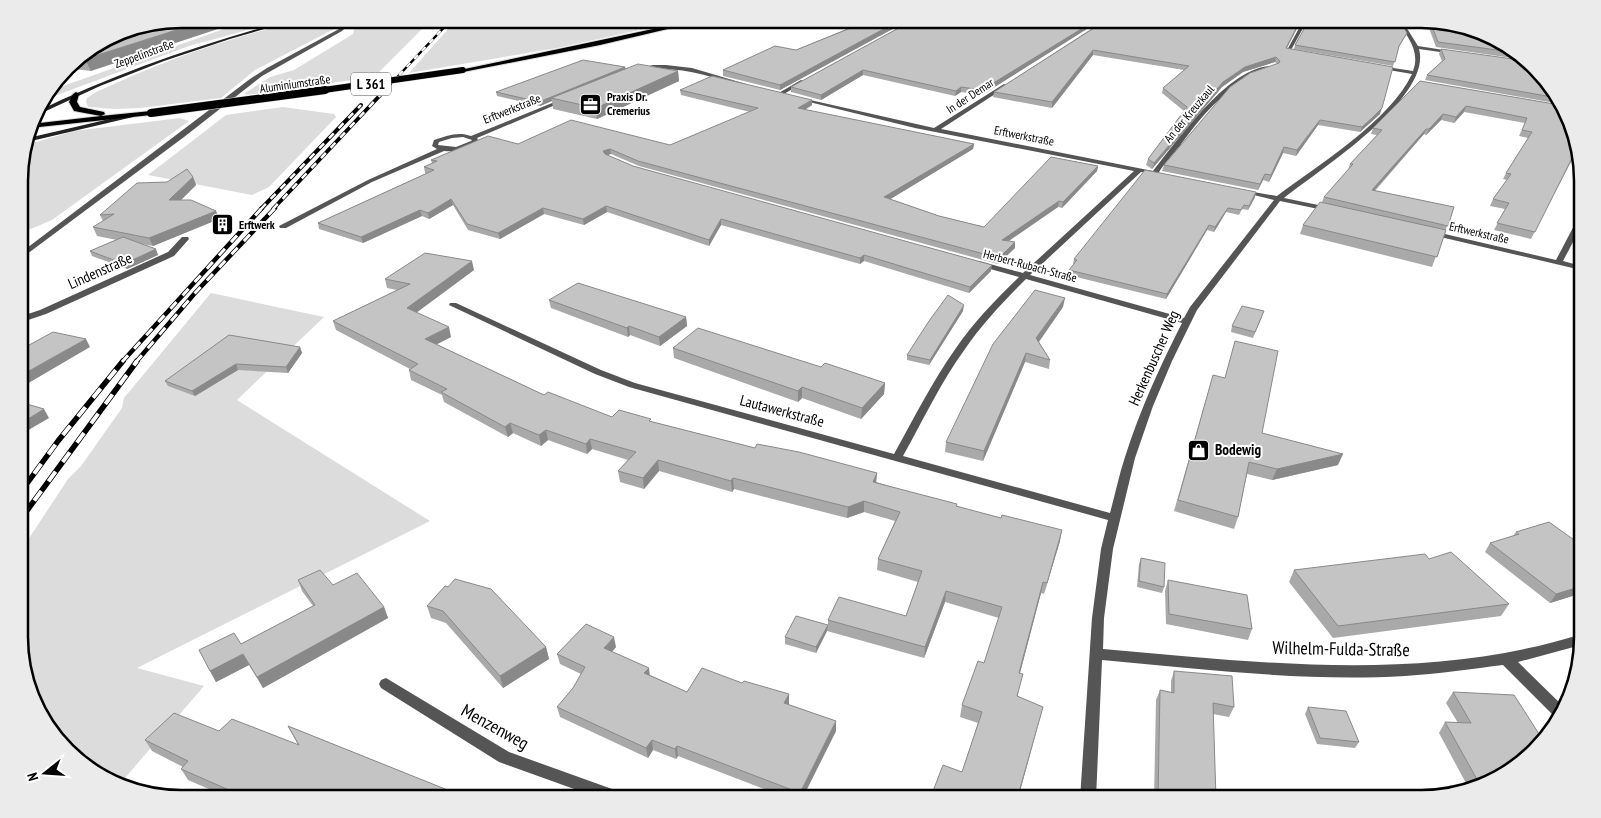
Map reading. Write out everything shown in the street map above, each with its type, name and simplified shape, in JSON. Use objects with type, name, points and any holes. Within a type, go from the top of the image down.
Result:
[{"type":"main road","name":"Aluminiumstraße","points":[[38,125],[151,114],[298,95],[463,70],[667,28]]},
{"type":"main road","points":[[76,94],[74,105],[83,111],[134,115]]},
{"type":"street","points":[[1301,27],[1288,51],[1307,55]]},
{"type":"street","name":"Zeppelinstraße","points":[[45,109],[121,74],[173,55],[266,28]]},
{"type":"street","points":[[28,251],[205,118],[250,81],[299,51],[344,28]]},
{"type":"street","points":[[1397,28],[1406,29]]},
{"type":"street","name":"Herkenbuscher Weg","points":[[1088,790],[1102,582],[1114,518],[1148,406],[1186,321],[1197,303],[1279,198],[1369,130],[1383,117],[1411,81],[1418,60],[1415,47],[1406,29]]},
{"type":"street","points":[[1415,47],[1461,53]]},
{"type":"street","name":"An der Kreuzkaul","points":[[1155,173],[1225,90],[1246,75],[1274,66]]},
{"type":"street","points":[[629,74],[646,68],[674,67],[754,87]]},
{"type":"street","points":[[1375,67],[1414,74]]},
{"type":"street","points":[[780,94],[806,80]]},
{"type":"street","points":[[1411,81],[1420,83]]},
{"type":"street","name":"In der Demar","points":[[935,130],[1009,83]]},
{"type":"street","name":"Erftwerkstraße","points":[[772,91],[935,130],[1165,175]]},
{"type":"street","name":"Erftwerkstraße","points":[[443,149],[435,146],[436,141],[458,135],[473,137],[568,98]]},
{"type":"street","points":[[34,138],[134,115]]},
{"type":"street","points":[[482,127],[492,130]]},
{"type":"street","name":"Erftwerkstraße","points":[[283,226],[370,181],[443,149],[468,146],[474,142],[473,137]]},
{"type":"street","points":[[897,458],[954,357],[983,320],[1024,276],[1138,170]]},
{"type":"street","points":[[1232,188],[1337,212]]},
{"type":"street","name":"Erftwerkstraße","points":[[1424,232],[1574,266]]},
{"type":"street","points":[[1558,263],[1574,233]]},
{"type":"street","name":"Lindenstraße","points":[[28,317],[171,254],[185,239]]},
{"type":"street","name":"Herbert-Rubach-Straße","points":[[968,260],[1186,321]]},
{"type":"street","name":"Lautawerkstraße","points":[[453,304],[598,372],[632,385],[1114,518]]},
{"type":"street","name":"Wilhelm-Fulda-Straße","points":[[1096,654],[1250,666],[1358,670],[1435,668],[1506,659],[1574,641]]},
{"type":"street","points":[[1506,659],[1556,709]]},
{"type":"street","name":"Menzenweg","points":[[386,684],[504,757],[596,790]]},
{"type":"shaded area","points":[[227,28],[255,28],[189,46],[52,97],[59,88]]},
{"type":"shaded area","points":[[273,28],[336,28],[255,70],[221,98],[140,108],[88,107],[87,98],[122,80],[173,59]]},
{"type":"shaded area","points":[[355,28],[423,28],[374,77],[246,95],[245,93],[270,77],[294,70],[353,34]]},
{"type":"shaded area","points":[[449,28],[650,28],[557,48],[409,73]]},
{"type":"shaded area","points":[[283,107],[334,114],[336,117],[269,187],[252,195],[148,175],[226,115]]},
{"type":"shaded area","points":[[180,118],[189,121],[52,220],[28,230],[28,170],[32,143],[74,131]]},
{"type":"shaded area","points":[[211,293],[324,317],[237,400],[430,521],[137,668],[204,686],[124,779],[95,765],[79,753],[59,731],[39,696],[29,658],[27,638],[27,541],[68,479],[81,466],[122,408],[124,398]]},
{"type":"building","points":[[852,27],[886,27],[780,85],[723,70],[775,46],[796,50]]},
{"type":"building","points":[[900,27],[1084,27],[982,90],[961,87],[956,91],[863,70],[821,95],[791,87]]},
{"type":"building","points":[[1297,27],[1286,48],[1393,67],[1382,108],[1362,127],[1320,120],[1297,150],[1284,147],[1271,175],[1265,174],[1260,184],[1164,165],[1230,87],[1250,73],[1279,63],[1280,61],[1276,57],[1245,67],[1223,82],[1154,163],[1148,159],[1187,107],[1163,88],[1189,66],[1093,50],[1052,102],[994,92],[1094,28]]},
{"type":"building","points":[[1305,27],[1392,27],[1404,28],[1407,33],[1399,46],[1395,62],[1295,45]]},
{"type":"building","points":[[183,28],[88,58],[113,43],[150,30]]},
{"type":"building","points":[[1433,28],[1451,30],[1470,36],[1502,51],[1438,42]]},
{"type":"building","points":[[1441,49],[1514,59],[1536,79],[1548,96],[1427,75],[1445,59]]},
{"type":"building","points":[[583,60],[625,67],[539,102],[496,92]]},
{"type":"building","points":[[638,64],[678,71],[596,108],[551,98]]},
{"type":"building","points":[[712,76],[812,100],[798,108],[974,144],[884,197],[939,216],[984,227],[1051,157],[1098,166],[1063,202],[1059,201],[1002,240],[1015,242],[999,258],[638,161],[610,149],[603,151],[605,154],[633,166],[992,265],[970,287],[864,255],[860,258],[721,219],[709,240],[606,206],[583,219],[543,208],[498,233],[467,224],[451,199],[428,213],[420,210],[361,237],[318,223],[434,170],[424,167],[437,161],[431,160],[488,136],[518,144],[571,120],[670,145],[758,108],[680,90]]},
{"type":"building","points":[[1420,81],[1553,104],[1562,122],[1572,159],[1535,232],[1497,223],[1509,203],[1493,199],[1511,174],[1506,173],[1532,132],[1522,130],[1527,118],[1466,106],[1456,117],[1443,114],[1429,129],[1426,129],[1372,190],[1454,207],[1448,226],[1324,197],[1353,164],[1350,164],[1382,130],[1373,128]]},
{"type":"building","points":[[187,169],[193,177],[169,200],[191,200],[216,211],[149,238],[93,227],[114,214],[100,215],[137,183],[167,182]]},
{"type":"building","points":[[1145,170],[1256,192],[1249,206],[1244,205],[1241,210],[1228,208],[1215,227],[1209,225],[1167,294],[1069,270],[1077,260],[1074,259]]},
{"type":"building","points":[[1320,202],[1446,230],[1437,257],[1303,225]]},
{"type":"building","points":[[123,237],[156,249],[124,264],[90,251]]},
{"type":"building","points":[[425,253],[472,261],[407,308],[449,327],[425,339],[544,395],[548,392],[612,417],[619,410],[651,419],[649,421],[755,448],[757,444],[799,452],[877,473],[873,482],[957,504],[956,506],[1001,518],[1002,515],[1062,530],[1047,583],[1043,582],[1019,673],[1023,674],[1017,696],[1043,707],[1020,790],[933,790],[943,765],[962,772],[982,712],[962,705],[978,661],[984,663],[1002,607],[946,591],[925,647],[828,620],[839,597],[906,616],[922,571],[878,559],[900,512],[864,501],[848,507],[733,478],[731,481],[658,460],[643,478],[618,471],[636,452],[590,439],[586,444],[546,430],[539,435],[510,423],[505,427],[441,392],[447,389],[409,370],[418,364],[333,321],[410,284],[385,279]]},
{"type":"building","points":[[578,283],[686,317],[659,337],[629,326],[627,328],[549,300]]},
{"type":"building","points":[[1035,290],[1065,298],[1036,338],[1050,360],[1026,353],[984,451],[946,442],[993,344]]},
{"type":"building","points":[[948,295],[964,305],[930,360],[907,355],[929,321]]},
{"type":"building","points":[[1242,306],[1264,311],[1255,332],[1232,326]]},
{"type":"building","points":[[698,328],[821,367],[825,363],[885,383],[862,408],[802,387],[798,391],[673,348]]},
{"type":"building","points":[[53,332],[86,339],[28,372],[28,346]]},
{"type":"building","points":[[229,335],[300,347],[286,367],[236,364],[192,391],[165,381]]},
{"type":"building","points":[[1235,341],[1278,351],[1262,433],[1343,454],[1277,469],[1249,462],[1238,517],[1178,500],[1213,375],[1225,378]]},
{"type":"building","points":[[27,404],[44,409],[27,419]]},
{"type":"building","points":[[1549,522],[1574,540],[1574,588],[1556,594],[1490,543],[1519,534],[1516,532]]},
{"type":"building","points":[[1451,552],[1509,604],[1338,626],[1294,570],[1425,554],[1429,559]]},
{"type":"building","points":[[1141,558],[1165,563],[1164,587],[1139,581]]},
{"type":"building","points":[[320,570],[333,585],[357,573],[384,607],[257,677],[243,654],[210,671],[199,650],[234,633],[241,644],[315,605],[298,580]]},
{"type":"building","points":[[455,579],[491,589],[546,647],[500,676],[443,611],[427,606],[445,586],[448,587]]},
{"type":"building","points":[[1168,580],[1247,595],[1252,629],[1169,614]]},
{"type":"building","points":[[796,616],[828,625],[816,647],[785,637]]},
{"type":"building","points":[[586,624],[614,637],[604,648],[649,668],[644,673],[687,692],[702,668],[742,683],[744,681],[789,694],[784,703],[836,721],[802,790],[792,790],[677,746],[675,749],[652,740],[646,748],[557,707],[573,688],[585,667],[557,654]]},
{"type":"building","points":[[1174,671],[1232,676],[1234,707],[1213,703],[1216,790],[1158,790],[1160,690],[1174,693]]},
{"type":"building","points":[[1453,692],[1514,695],[1539,734],[1522,753],[1506,765],[1477,779],[1445,722],[1471,723]]},
{"type":"building","points":[[1308,707],[1346,711],[1359,742],[1320,738]]},
{"type":"building","points":[[174,713],[219,731],[232,719],[299,745],[288,726],[448,790],[229,790],[181,769],[188,761],[145,740]]},
{"type":"railway","points":[[384,91],[444,28]]},
{"type":"railway","points":[[273,209],[385,90]]},
{"type":"railway","points":[[261,209],[361,105]]},
{"type":"railway","points":[[122,362],[262,208]]},
{"type":"railway","points":[[136,362],[195,293],[275,208]]},
{"type":"railway","points":[[27,483],[58,441],[123,361]]},
{"type":"railway","points":[[27,510],[137,361]]},
{"type":"place","name":"Praxis Dr. Cremerius","points":[[591,104]]},
{"type":"place","name":"Erftwerk","points":[[223,225]]},
{"type":"place","name":"Bodewig","points":[[1199,450]]}]
